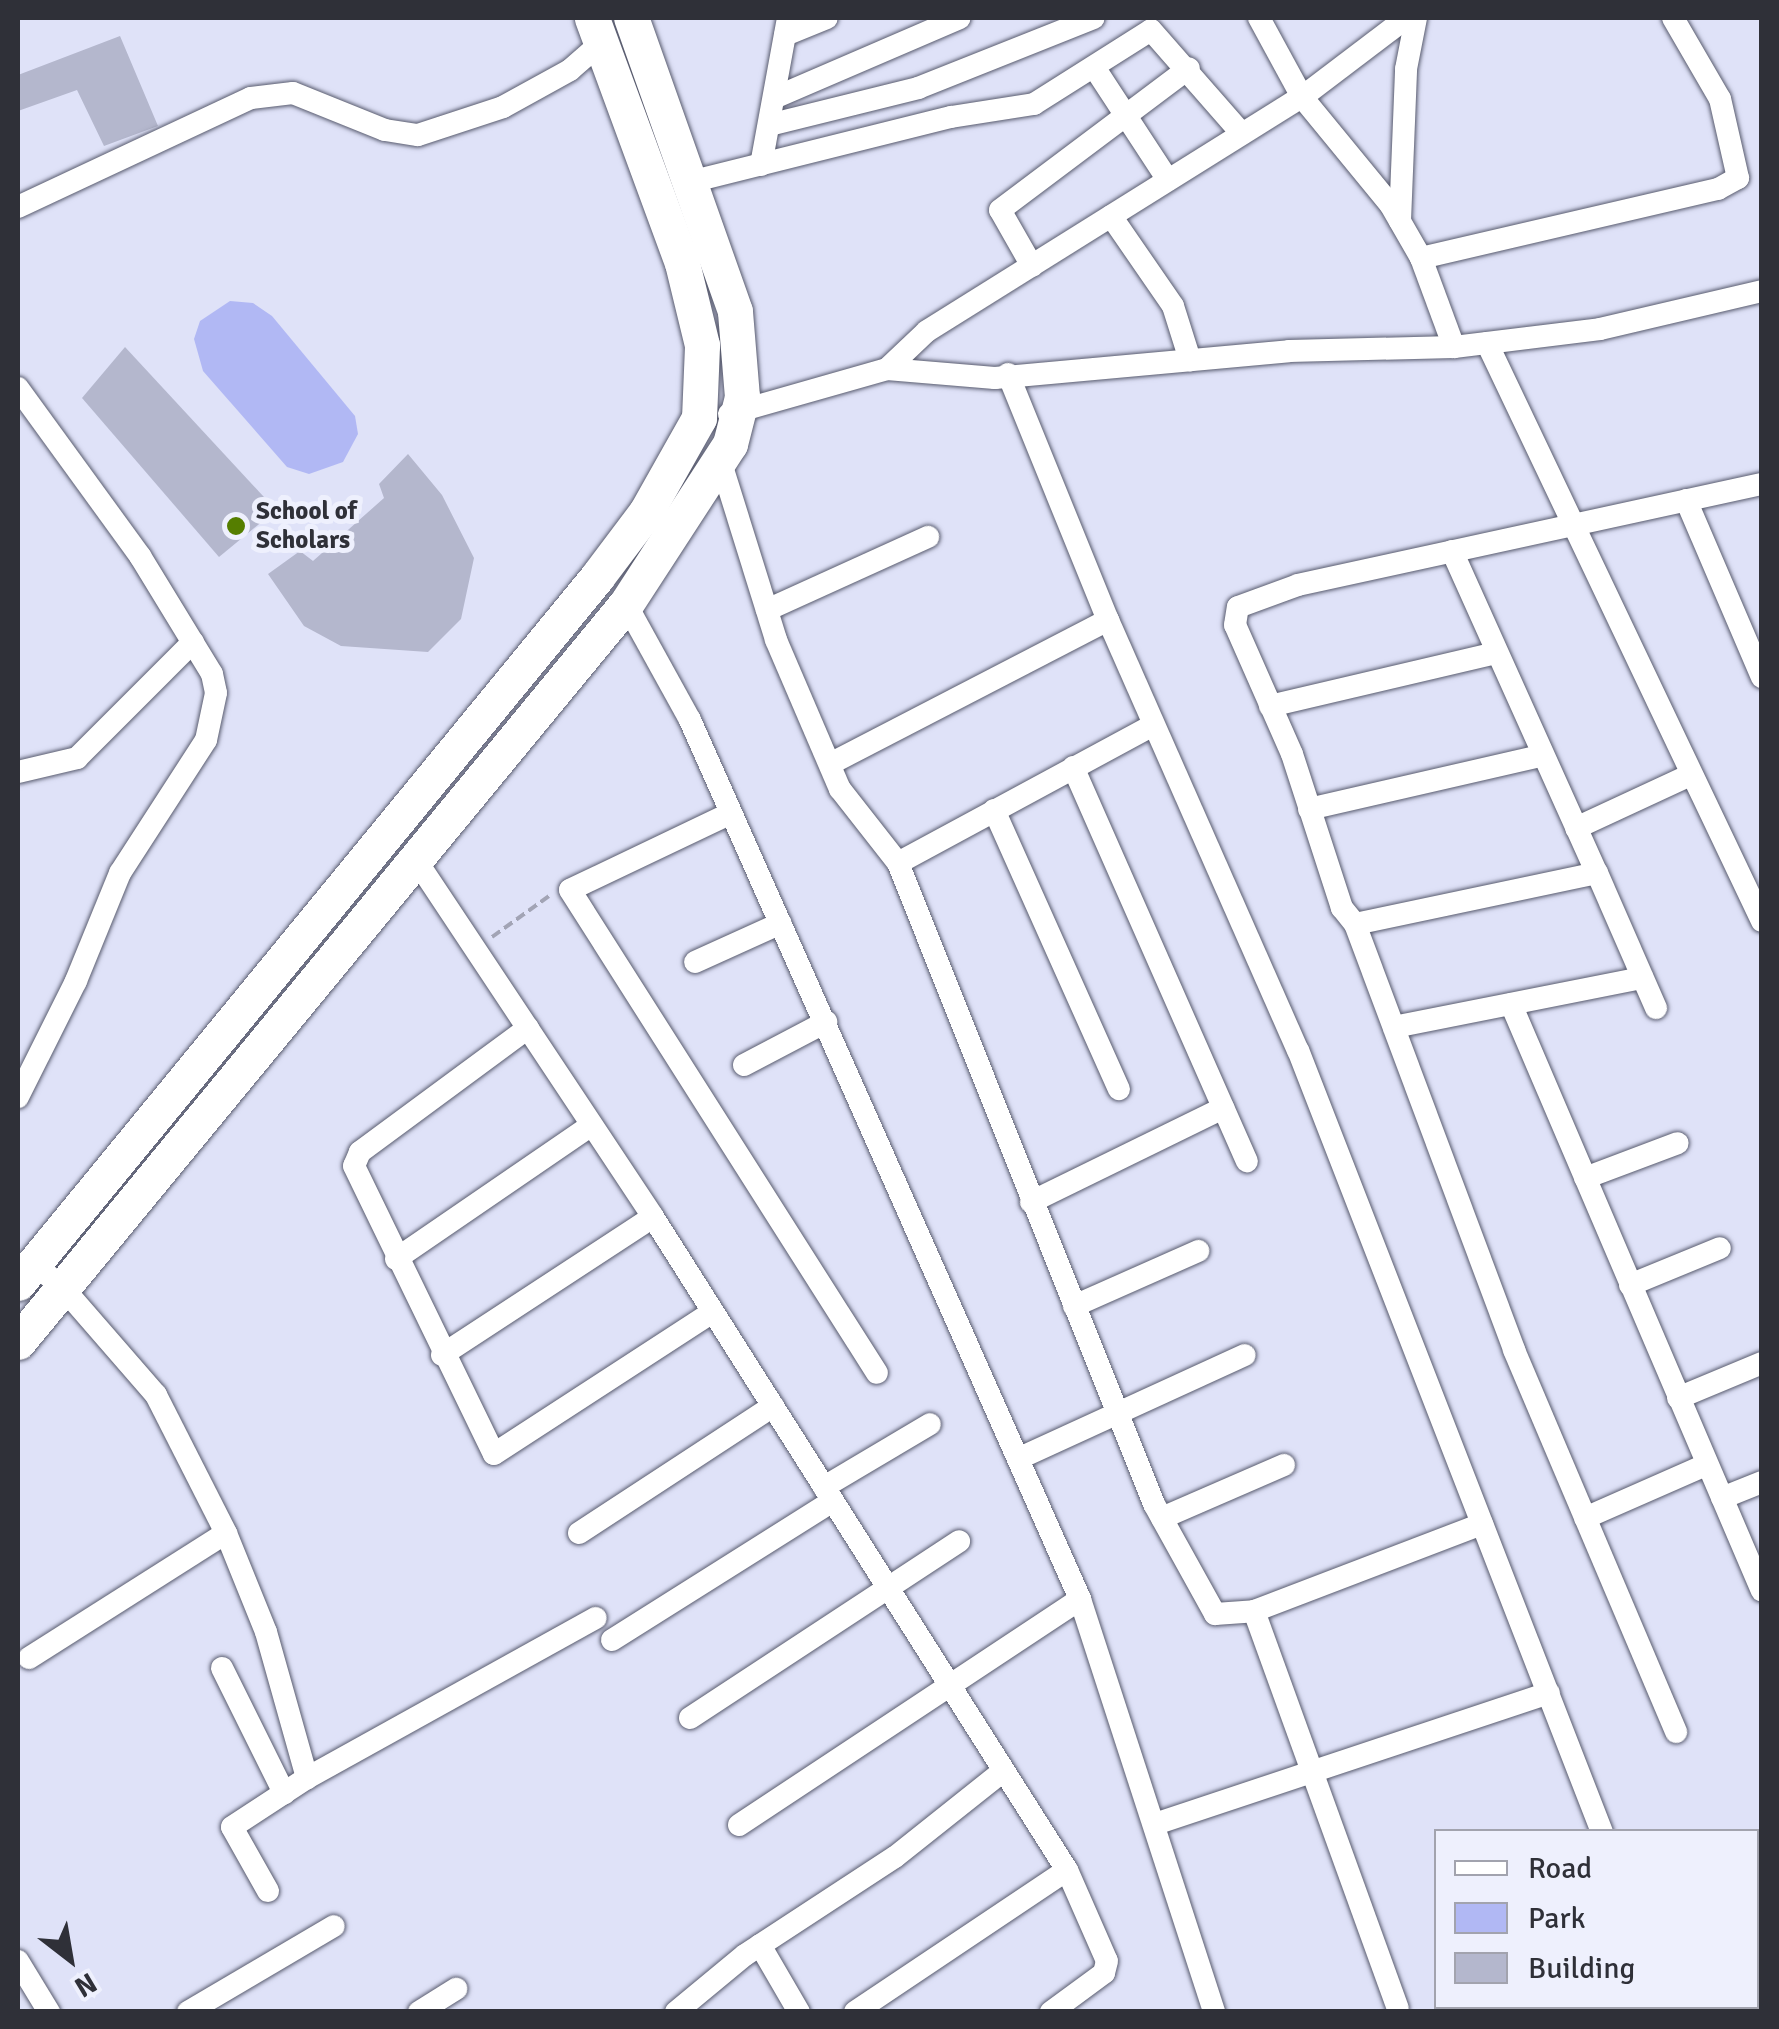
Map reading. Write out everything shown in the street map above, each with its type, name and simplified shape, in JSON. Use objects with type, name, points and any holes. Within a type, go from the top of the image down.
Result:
[{"type":"highway","points":[[18,1342],[626,604],[721,463],[739,413],[740,336],[694,181],[631,18]]},
{"type":"highway","points":[[22,1276],[127,1157],[597,577],[681,458],[700,418],[702,345],[682,263],[596,30]]},
{"type":"street","points":[[761,165],[787,26],[827,18]]},
{"type":"street","points":[[774,98],[960,18]]},
{"type":"street","points":[[768,125],[918,88],[1094,18]]},
{"type":"street","points":[[1259,18],[1302,97],[1400,221],[1421,258],[1454,347]]},
{"type":"street","points":[[886,368],[927,332],[1302,97],[1406,18]]},
{"type":"street","points":[[1400,221],[1406,69],[1416,18]]},
{"type":"street","points":[[1421,258],[1718,189],[1738,178],[1720,99],[1672,18]]},
{"type":"street","points":[[694,181],[951,117],[1034,104],[1094,67],[1137,26],[1152,30],[1189,68],[1242,134]]},
{"type":"street","points":[[18,207],[250,98],[293,94],[385,130],[418,135],[528,94],[596,30]]},
{"type":"street","points":[[1094,67],[1168,180]]},
{"type":"street","points":[[1032,266],[1000,210],[1189,68]]},
{"type":"street","points":[[1112,216],[1173,306],[1190,360]]},
{"type":"street","points":[[700,418],[739,413],[886,368],[1008,374],[1454,347],[1600,329],[1762,291]]},
{"type":"street","points":[[1487,343],[1688,776],[1758,908]]},
{"type":"street","points":[[1008,374],[1108,620],[1298,1050],[1601,1829]]},
{"type":"street","points":[[18,388],[140,556],[193,642],[216,692],[206,740],[120,874],[76,982],[18,1097]]},
{"type":"street","points":[[721,463],[768,610],[840,788],[898,863],[1117,1412],[1162,1518],[1215,1614],[1254,1611],[1482,1524]]},
{"type":"street","points":[[1676,1732],[1514,1350],[1354,924],[1342,908],[1310,809],[1235,626],[1238,607],[1298,585],[1762,484]]},
{"type":"street","points":[[1686,500],[1762,677]]},
{"type":"street","points":[[768,610],[928,537]]},
{"type":"street","points":[[1452,551],[1540,756],[1656,1008]]},
{"type":"street","points":[[626,604],[690,720],[1080,1598],[1214,2012]]},
{"type":"street","points":[[830,764],[1108,620]]},
{"type":"street","points":[[18,772],[62,766],[96,744],[193,642]]},
{"type":"street","points":[[1270,706],[1496,653]]},
{"type":"street","points":[[898,863],[1153,724]]},
{"type":"street","points":[[1310,809],[1540,756]]},
{"type":"street","points":[[1073,767],[1247,1161]]},
{"type":"street","points":[[1576,828],[1688,776]]},
{"type":"street","points":[[994,810],[1118,1089]]},
{"type":"street","points":[[729,814],[570,890],[878,1373]]},
{"type":"street","points":[[414,858],[653,1217],[1067,1870],[1107,1961],[1104,1973],[1051,2012]]},
{"type":"street","points":[[1354,924],[1597,873]]},
{"type":"street","points":[[695,962],[781,922]]},
{"type":"street","points":[[1394,1027],[1642,978]]},
{"type":"street","points":[[1511,1004],[1762,1591]]},
{"type":"street","points":[[744,1065],[826,1022]]},
{"type":"street","points":[[528,1028],[360,1152],[354,1166],[442,1355],[494,1454],[713,1312]]},
{"type":"street","points":[[1032,1202],[1223,1108]]},
{"type":"street","points":[[396,1259],[592,1125]]},
{"type":"street","points":[[1584,1178],[1678,1143]]},
{"type":"street","points":[[442,1355],[653,1217]]},
{"type":"street","points":[[1630,1285],[1720,1248]]},
{"type":"street","points":[[1074,1306],[1198,1251]]},
{"type":"street","points":[[22,1276],[63,1288],[156,1395],[226,1533],[266,1632],[307,1778]]},
{"type":"street","points":[[1020,1458],[1245,1355]]},
{"type":"street","points":[[1678,1398],[1762,1364]]},
{"type":"street","points":[[579,1533],[773,1406]]},
{"type":"street","points":[[612,1640],[930,1424]]},
{"type":"street","points":[[1162,1518],[1284,1464]]},
{"type":"street","points":[[1585,1518],[1706,1465]]},
{"type":"street","points":[[1722,1498],[1762,1482]]},
{"type":"street","points":[[29,1658],[226,1533]]},
{"type":"street","points":[[690,1718],[959,1541]]},
{"type":"street","points":[[739,1825],[947,1682],[1080,1598]]},
{"type":"street","points":[[1254,1611],[1398,2008]]},
{"type":"street","points":[[268,1891],[232,1826],[307,1778],[596,1618]]},
{"type":"street","points":[[222,1668],[284,1793]]},
{"type":"street","points":[[1155,1824],[1549,1693]]},
{"type":"street","points":[[676,2012],[705,2002],[760,1945],[895,1858],[1003,1771]]},
{"type":"street","points":[[855,2012],[1067,1870]]},
{"type":"street","points":[[188,2012],[222,2004],[334,1926]]},
{"type":"street","points":[[760,1945],[798,2012]]},
{"type":"street","points":[[18,1961],[49,2012]]},
{"type":"street","points":[[419,2012],[456,1988]]},
{"type":"path","points":[[476,948],[555,892],[570,890]]},
{"type":"green space","points":[[230,301],[253,303],[272,316],[355,416],[358,434],[343,462],[309,474],[287,467],[203,371],[194,339],[200,321]]},
{"type":"building","points":[[120,36],[158,126],[104,146],[77,90],[18,111],[18,75]]},
{"type":"building","points":[[125,347],[276,510],[219,557],[82,398]]},
{"type":"building","points":[[408,454],[442,495],[474,558],[461,619],[428,652],[341,646],[304,626],[268,574],[300,551],[313,561],[384,498],[379,484]]},
{"type":"place","name":"School of Scholars","points":[[236,526]]}]
